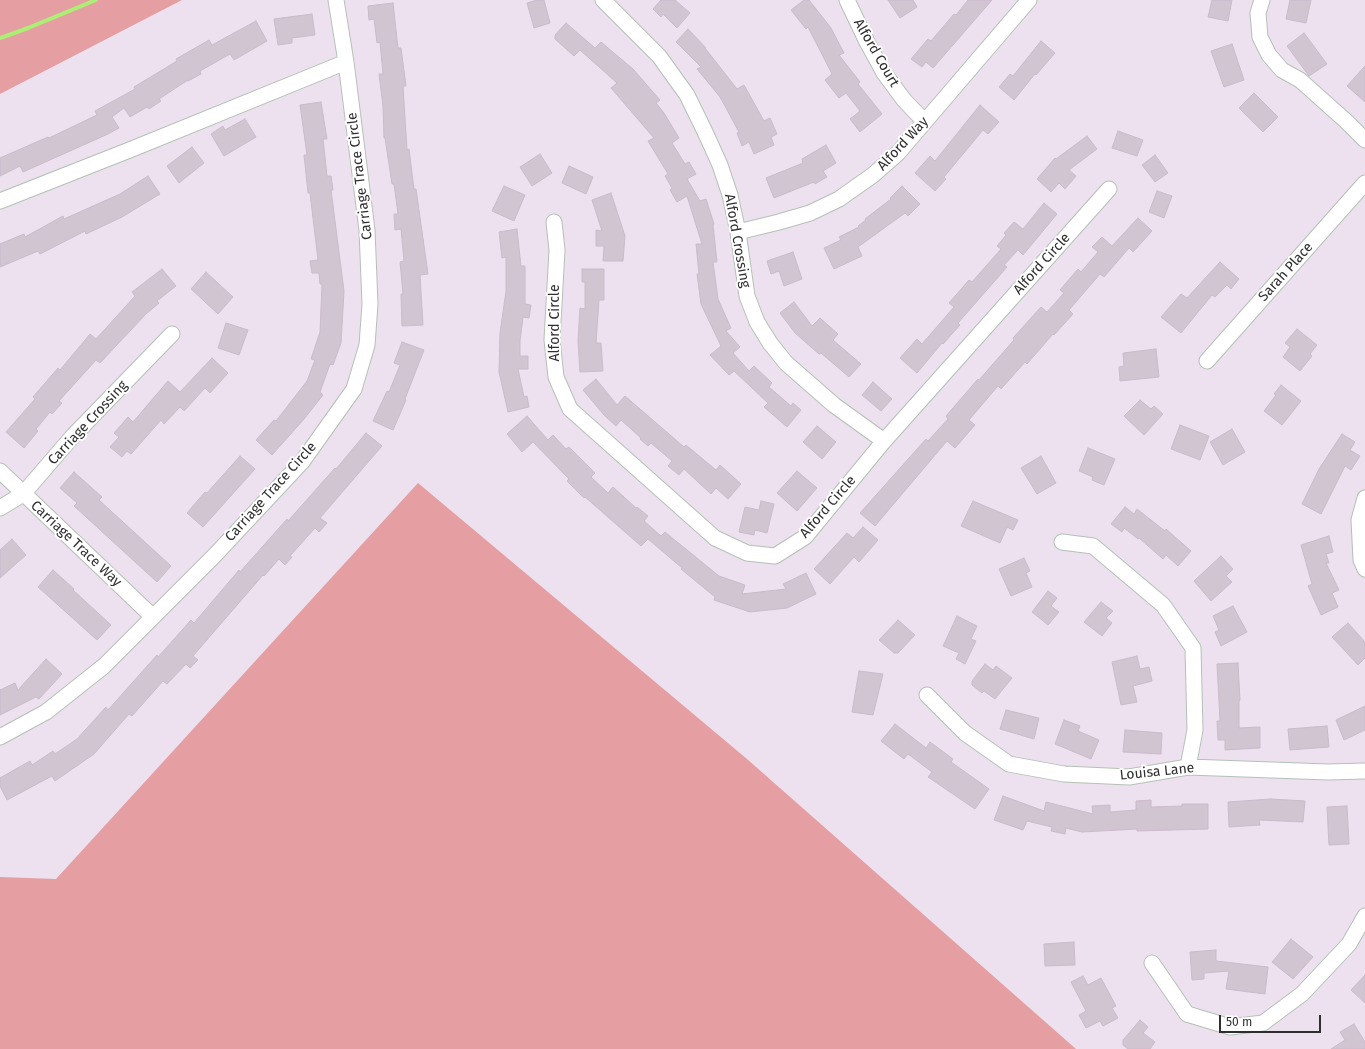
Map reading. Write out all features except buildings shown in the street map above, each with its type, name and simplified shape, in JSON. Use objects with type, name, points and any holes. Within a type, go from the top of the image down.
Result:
[{"type":"street","name":"Carriage Trace Circle","points":[[0,737],[52,708],[104,666],[215,556],[302,462],[354,389],[367,345],[370,304],[367,230],[346,62],[336,0]]},
{"type":"street","name":"Alford Crossing","points":[[603,0],[660,56],[687,95],[720,165],[730,195],[738,232],[747,296],[757,322],[770,343],[786,363],[834,405],[884,441]]},
{"type":"street","name":"Alford Court","points":[[847,0],[884,73],[904,100],[924,121]]},
{"type":"street","name":"Alford Way","points":[[738,232],[810,213],[839,199],[873,175],[898,153],[1029,0]]},
{"type":"street","points":[[1262,0],[1258,14],[1260,37],[1268,55],[1282,70],[1300,80],[1365,140]]},
{"type":"street","points":[[0,201],[346,62]]},
{"type":"street","name":"Sarah Place","points":[[1207,361],[1365,183]]},
{"type":"street","name":"Alford Circle","points":[[554,222],[557,250],[552,340],[556,377],[570,409],[715,538],[747,553],[775,556],[805,537],[884,441],[1109,189]]},
{"type":"street","name":"Carriage Crossing","points":[[0,508],[23,494],[72,437],[172,334]]},
{"type":"street","name":"Carriage Trace Way","points":[[0,471],[153,617]]},
{"type":"street","points":[[1365,498],[1359,520],[1361,560],[1365,569]]},
{"type":"street","points":[[1062,542],[1093,546],[1163,605],[1193,648],[1195,730],[1188,767]]},
{"type":"street","name":"Louisa Lane","points":[[927,695],[965,733],[1009,764],[1064,774],[1129,777],[1188,767],[1328,772],[1365,771]]},
{"type":"street","points":[[1152,963],[1187,1014],[1230,1027],[1264,1023],[1302,994],[1349,944],[1365,916]]},
{"type":"shaded area","points":[[0,0],[182,0],[0,94]]},
{"type":"shaded area","points":[[418,483],[747,759],[1076,1049],[0,1049],[0,877],[56,879]]},
{"type":"waterway","points":[[0,38],[96,0]]}]
